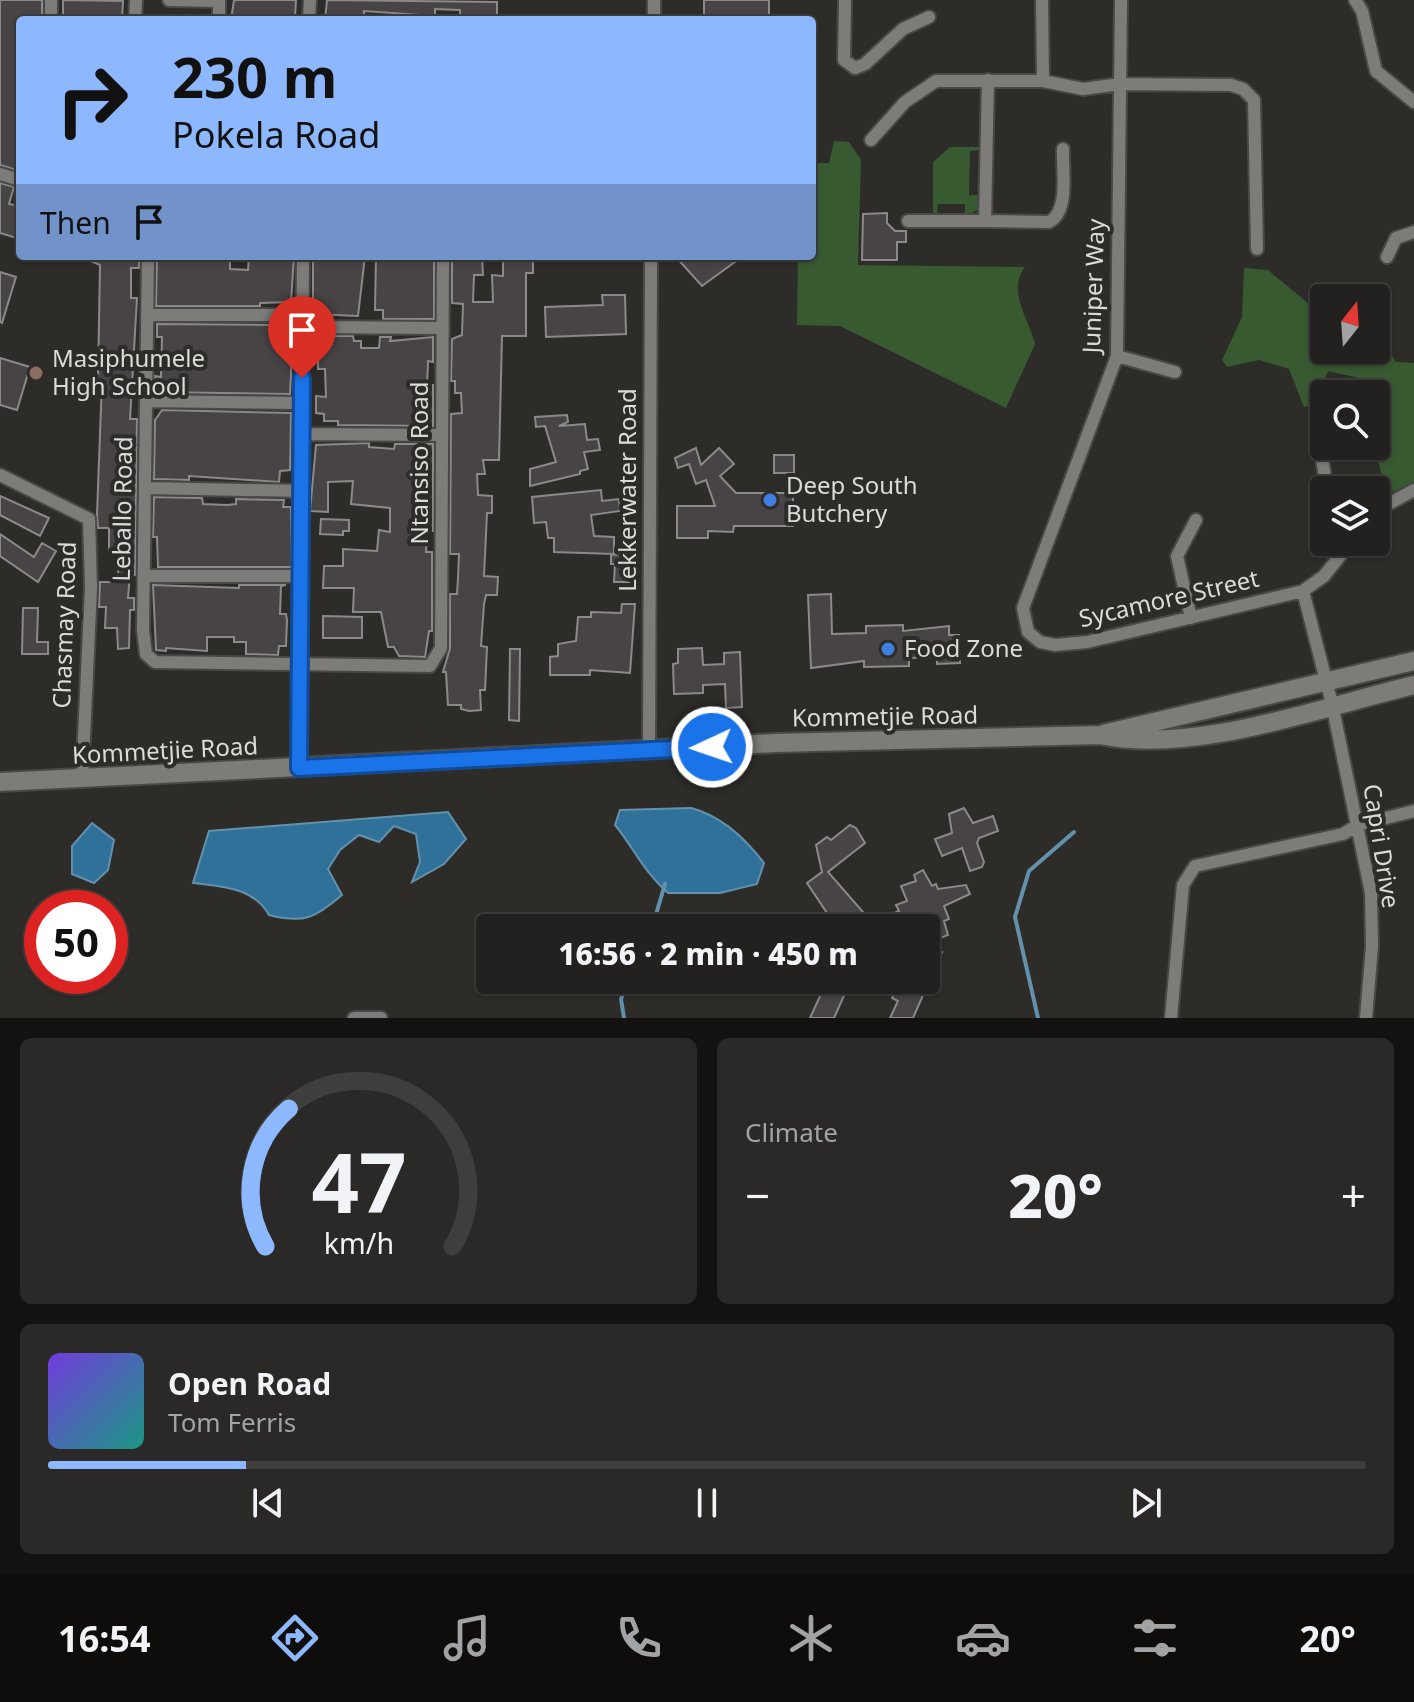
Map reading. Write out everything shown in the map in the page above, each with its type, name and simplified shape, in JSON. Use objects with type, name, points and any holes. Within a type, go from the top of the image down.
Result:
[{"type":"main road","name":"Kommetjie Road","points":[[0,782],[775,743],[1100,735],[1414,661]]},
{"type":"main road","name":"Kommetjie Road","points":[[1100,735],[1132,742],[1206,734],[1414,685]]},
{"type":"street","points":[[169,0],[219,1]]},
{"type":"street","points":[[845,0],[844,60],[855,68],[865,64],[903,29],[929,17]]},
{"type":"street","points":[[1042,0],[1043,81]]},
{"type":"street","name":"Juniper Way","points":[[1044,644],[1026,629],[1023,608],[1117,356],[1121,0]]},
{"type":"street","points":[[1355,0],[1365,19],[1376,71],[1414,102]]},
{"type":"street","points":[[871,140],[927,84],[939,80],[1043,81],[1083,89],[1120,84],[1225,84],[1243,89],[1254,100],[1257,249]]},
{"type":"street","points":[[985,221],[988,80]]},
{"type":"street","points":[[908,221],[1049,222],[1062,209],[1063,149]]},
{"type":"street","points":[[1387,257],[1396,238],[1414,232]]},
{"type":"street","name":"Leballo Road","points":[[148,260],[143,643],[146,654],[155,662],[300,665]]},
{"type":"street","points":[[299,768],[303,260]]},
{"type":"street","name":"Ntansiso Road","points":[[300,665],[430,666],[441,648],[443,260]]},
{"type":"street","name":"Lekkerwater Road","points":[[649,751],[651,260]]},
{"type":"street","points":[[148,315],[443,328]]},
{"type":"street","points":[[1117,356],[1175,372]]},
{"type":"street","points":[[147,401],[301,403]]},
{"type":"street","points":[[301,434],[442,435]]},
{"type":"street","name":"Chasmay Road","points":[[0,475],[89,519],[91,587],[82,780]]},
{"type":"street","points":[[145,488],[301,491]]},
{"type":"street","points":[[1390,503],[1414,490]]},
{"type":"street","points":[[1191,618],[1177,556],[1196,520]]},
{"type":"street","points":[[1303,591],[1324,576],[1340,556]]},
{"type":"street","points":[[144,576],[301,576]]},
{"type":"street","name":"Sycamore Street","points":[[1044,644],[1087,642],[1303,591]]},
{"type":"street","name":"Capri Drive","points":[[1303,591],[1332,704],[1371,893],[1372,946],[1366,1018]]},
{"type":"street","points":[[1171,1018],[1183,885],[1189,871],[1195,866],[1343,834],[1358,825],[1414,811]]},
{"type":"street","points":[[354,1018],[381,1018]]},
{"type":"green space","points":[[834,141],[849,142],[861,160],[858,265],[1025,267],[1020,276],[1018,295],[1035,344],[1006,408],[840,326],[797,325],[798,260],[816,260],[816,163],[829,163]]},
{"type":"green space","points":[[950,147],[981,147],[980,150],[970,151],[969,195],[981,195],[978,210],[965,216],[965,204],[938,204],[937,215],[933,212],[933,162]]},
{"type":"green space","points":[[1244,268],[1268,270],[1310,305],[1310,364],[1390,364],[1390,352],[1396,362],[1414,363],[1414,482],[1390,493],[1390,476],[1382,476],[1378,460],[1390,460],[1390,380],[1364,380],[1328,371],[1324,380],[1310,380],[1310,406],[1304,407],[1289,369],[1259,360],[1227,367],[1222,360],[1242,317]]},
{"type":"water","points":[[691,808],[723,822],[757,854],[764,863],[757,884],[720,893],[668,893],[645,868],[615,825],[620,810]]},
{"type":"water","points":[[448,812],[466,839],[444,864],[412,882],[420,862],[416,834],[394,826],[379,842],[359,835],[340,850],[328,869],[342,895],[308,917],[291,919],[269,915],[246,894],[193,883],[209,831]]},
{"type":"water","points":[[92,823],[114,840],[108,870],[94,883],[72,874],[72,846]]},
{"type":"building","points":[[0,0],[42,0],[42,16],[16,16],[16,170],[0,165]]},
{"type":"building","points":[[63,0],[123,1],[122,16],[63,16]]},
{"type":"building","points":[[234,0],[296,0],[295,16],[232,16]]},
{"type":"building","points":[[327,0],[497,2],[497,16],[460,16],[460,10],[435,9],[435,16],[364,11],[364,16],[325,16]]},
{"type":"building","points":[[704,0],[769,0],[769,16],[704,16]]},
{"type":"building","points":[[0,183],[14,187],[9,204],[16,205],[16,238],[0,233]]},
{"type":"building","points":[[887,213],[887,223],[895,231],[906,231],[906,242],[897,242],[897,260],[862,260],[863,214]]},
{"type":"building","points":[[88,260],[139,260],[139,268],[131,268],[131,298],[137,298],[130,419],[137,419],[135,575],[130,574],[128,598],[134,598],[134,610],[130,610],[129,648],[118,649],[117,628],[105,628],[106,607],[99,607],[100,582],[113,582],[113,576],[118,576],[119,552],[109,552],[109,528],[98,528],[97,515],[102,380],[98,380],[100,265]]},
{"type":"building","points":[[157,260],[230,260],[230,269],[248,270],[249,260],[294,260],[291,302],[260,303],[260,306],[156,306]]},
{"type":"building","points":[[313,260],[365,260],[358,316],[313,314]]},
{"type":"building","points":[[376,260],[434,260],[434,319],[383,319],[383,310],[375,310]]},
{"type":"building","points":[[452,260],[482,260],[483,275],[474,275],[473,302],[493,302],[492,275],[503,276],[503,260],[533,260],[533,273],[526,273],[526,336],[502,336],[499,460],[483,460],[485,474],[477,474],[478,495],[492,496],[492,513],[487,513],[484,576],[498,577],[497,595],[486,595],[484,604],[481,646],[487,647],[485,690],[480,690],[481,710],[469,711],[461,709],[461,705],[448,705],[446,672],[443,672],[450,648],[450,594],[457,594],[459,554],[450,554],[451,414],[462,413],[461,393],[455,393],[455,381],[451,381],[452,339],[462,335],[463,304],[452,303]]},
{"type":"building","points":[[679,260],[738,260],[702,286]]},
{"type":"building","points":[[0,272],[16,277],[2,323],[0,322]]},
{"type":"building","points":[[602,295],[625,295],[626,334],[546,337],[545,307],[603,305]]},
{"type":"building","points":[[157,324],[275,325],[274,333],[289,333],[287,355],[292,355],[290,394],[155,392],[155,376],[161,377],[162,337],[157,337]]},
{"type":"building","points":[[315,336],[353,336],[354,341],[361,341],[361,348],[379,348],[380,337],[391,337],[390,341],[433,337],[433,362],[428,361],[427,385],[433,385],[433,426],[338,425],[338,421],[324,421],[324,414],[316,413],[316,396],[326,397],[325,369],[318,369],[318,360],[311,360]]},
{"type":"building","points":[[0,358],[30,367],[17,410],[0,405]]},
{"type":"building","points":[[162,410],[291,413],[290,470],[280,471],[279,482],[189,476],[189,480],[154,479],[155,420]]},
{"type":"building","points":[[567,415],[568,422],[559,426],[585,424],[587,440],[598,439],[600,450],[584,452],[588,469],[580,471],[580,474],[530,486],[530,469],[556,462],[545,426],[536,427],[535,417]]},
{"type":"building","points":[[369,443],[369,447],[394,449],[395,444],[433,444],[433,531],[427,531],[426,552],[432,552],[432,631],[429,631],[425,657],[399,656],[394,647],[388,647],[381,612],[353,612],[354,588],[323,588],[324,566],[343,566],[343,549],[377,551],[379,530],[390,532],[390,508],[351,504],[353,481],[328,482],[328,512],[310,511],[316,445]]},
{"type":"building","points":[[696,448],[701,465],[719,448],[734,464],[720,476],[736,493],[793,493],[793,526],[734,526],[733,532],[708,531],[708,538],[677,538],[677,506],[715,506],[706,480],[696,484],[689,464],[678,468],[675,458]]},
{"type":"building","points":[[774,455],[794,455],[794,473],[774,473]]},
{"type":"building","points":[[601,490],[602,501],[619,499],[620,511],[591,515],[594,536],[614,537],[614,554],[554,552],[554,538],[548,538],[546,522],[534,523],[532,497]]},
{"type":"building","points":[[0,496],[49,518],[40,536],[0,515]]},
{"type":"building","points":[[154,497],[202,498],[203,504],[227,505],[236,504],[236,499],[284,500],[283,507],[291,507],[292,567],[158,567],[157,537],[153,537]]},
{"type":"building","points":[[321,519],[349,520],[349,531],[343,531],[343,535],[320,534]]},
{"type":"building","points":[[0,534],[34,557],[42,543],[56,551],[38,582],[0,556]]},
{"type":"building","points":[[625,554],[624,571],[631,572],[631,582],[614,582],[615,564],[611,564],[611,555]]},
{"type":"building","points":[[153,585],[239,588],[239,585],[286,585],[281,586],[280,614],[286,614],[286,646],[279,646],[278,655],[246,654],[246,642],[234,642],[234,637],[207,637],[207,651],[156,650]]},
{"type":"building","points":[[831,594],[832,634],[866,633],[866,626],[903,625],[903,631],[949,626],[949,635],[959,635],[960,663],[937,664],[937,657],[909,658],[909,666],[864,667],[864,661],[811,668],[808,595]]},
{"type":"building","points":[[622,604],[635,604],[630,673],[590,670],[590,675],[550,675],[550,657],[558,656],[558,644],[576,641],[578,617],[591,617],[591,612],[621,613]]},
{"type":"building","points":[[23,608],[38,608],[37,642],[48,642],[48,654],[22,654]]},
{"type":"building","points":[[323,616],[362,617],[362,638],[323,638]]},
{"type":"building","points":[[702,648],[703,665],[724,664],[724,653],[740,652],[742,707],[726,708],[725,684],[703,685],[703,693],[674,694],[673,664],[678,663],[678,649]]},
{"type":"building","points":[[510,649],[520,649],[519,721],[509,720]]},
{"type":"building","points":[[964,808],[973,823],[993,816],[998,831],[979,838],[977,843],[984,862],[982,867],[970,871],[962,848],[942,856],[935,839],[952,833],[949,814]]},
{"type":"building","points":[[850,825],[856,828],[865,843],[828,872],[865,914],[828,914],[807,883],[822,872],[816,845],[827,837],[831,840]]},
{"type":"building","points":[[923,870],[932,886],[936,884],[938,889],[966,885],[970,894],[944,906],[949,919],[944,921],[948,935],[940,938],[940,914],[894,914],[899,911],[896,905],[907,901],[901,886],[916,881],[914,875]]},
{"type":"building","points":[[821,994],[845,994],[834,1018],[810,1018]]},
{"type":"building","points":[[894,994],[924,994],[913,1018],[890,1018],[898,1001],[892,998]]},
{"type":"waterway","points":[[1038,1018],[1015,917],[1029,871],[1074,832]]},
{"type":"waterway","points":[[656,914],[665,884]]},
{"type":"waterway","points":[[623,994],[624,1018]]},
{"type":"place","name":"Masiphumele High School","points":[[36,373]]},
{"type":"place","name":"Deep South Butchery","points":[[770,500]]},
{"type":"place","name":"Food Zone","points":[[888,649]]},
{"type":"route","points":[[302,378],[299,768],[712,747]]}]
